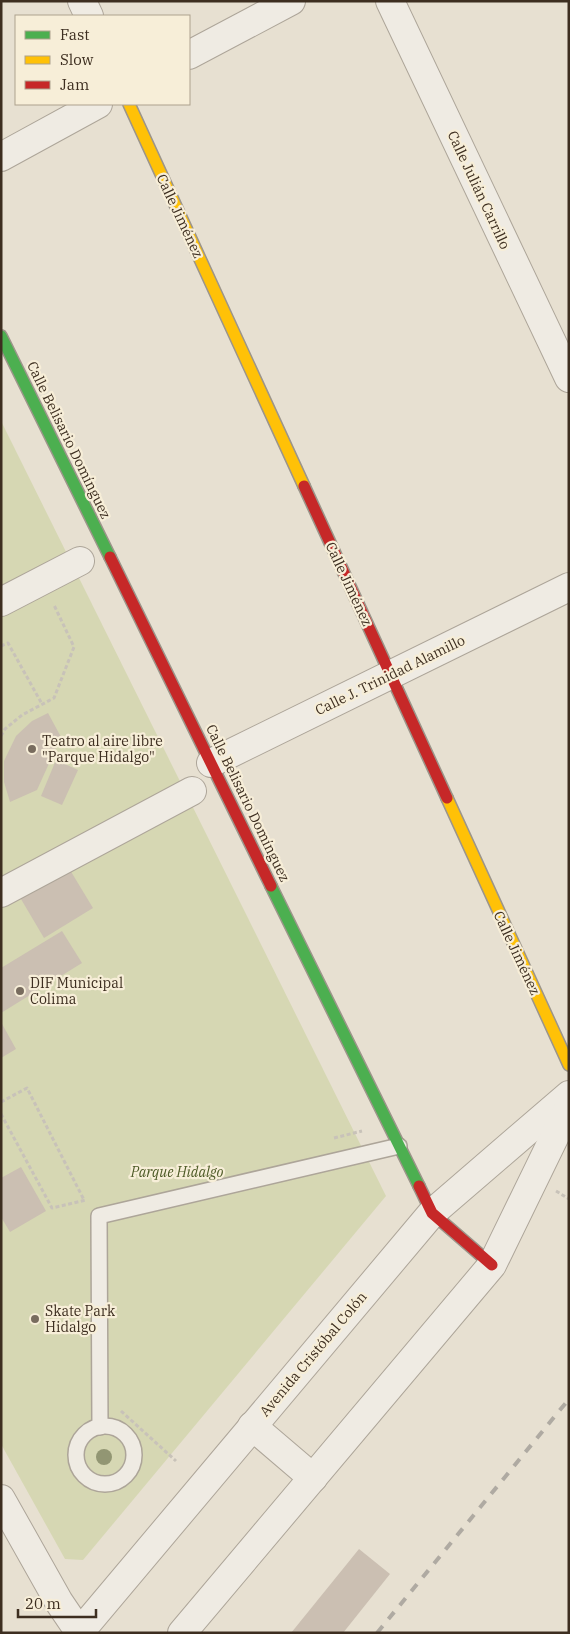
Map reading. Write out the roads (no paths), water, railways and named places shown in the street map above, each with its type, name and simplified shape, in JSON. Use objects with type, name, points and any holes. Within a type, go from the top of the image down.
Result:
[{"type":"street","points":[[82,1],[89,15]]},
{"type":"street","points":[[190,54],[291,1]]},
{"type":"street","name":"Calle Julián Carrillo","points":[[390,1],[569,378]]},
{"type":"street","points":[[1,157],[96,105]]},
{"type":"street","name":"Calle Jiménez","points":[[129,105],[569,1065]]},
{"type":"street","name":"Calle Belisario Domínguez","points":[[1,336],[432,1213],[492,1265]]},
{"type":"street","points":[[1,602],[80,561]]},
{"type":"street","name":"Calle J. Trinidad Alamillo","points":[[211,763],[569,587]]},
{"type":"street","points":[[1,893],[192,791]]},
{"type":"street","name":"Avenida Cristóbal Colón","points":[[79,1633],[432,1213],[569,1095]]},
{"type":"street","points":[[182,1633],[492,1265],[569,1107]]},
{"type":"street","points":[[252,1426],[313,1478]]},
{"type":"street","points":[[1,1498],[59,1602],[79,1633]]},
{"type":"lane","points":[[100,1426],[99,1216],[399,1146]]},
{"type":"railway","points":[[377,1633],[569,1399]]},
{"type":"place","name":"Teatro al aire libre \"Parque Hidalgo\"","points":[[32,749]]},
{"type":"place","name":"DIF Municipal Colima","points":[[20,991]]},
{"type":"place","name":"Skate Park Hidalgo","points":[[35,1319]]},
{"type":"park label","name":"Parque Hidalgo","points":[[177,1172]]}]
